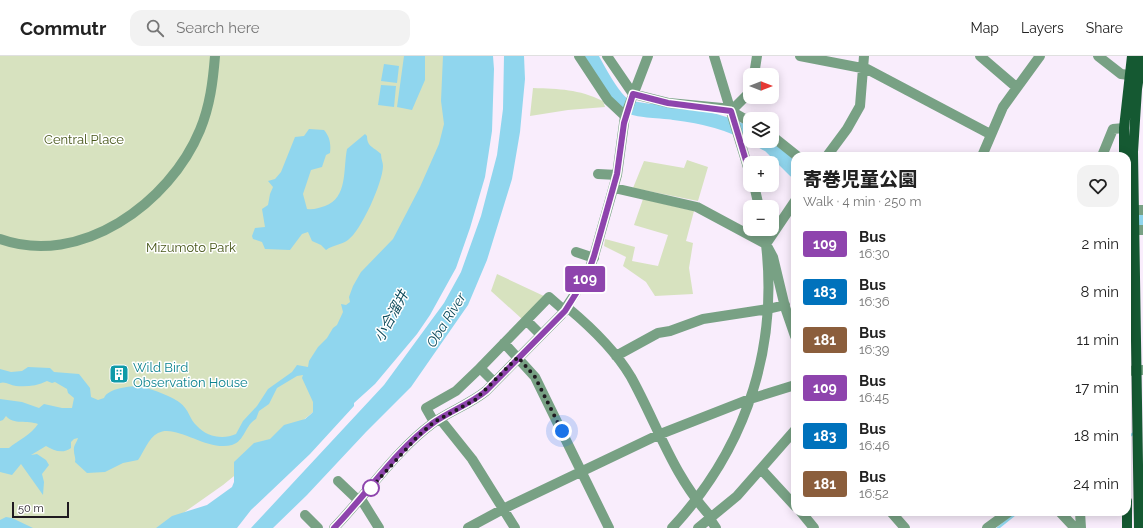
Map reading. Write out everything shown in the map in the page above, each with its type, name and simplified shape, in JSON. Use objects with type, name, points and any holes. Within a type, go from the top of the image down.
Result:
[{"type":"main road","points":[[1124,152],[1124,128],[1132,56]]},
{"type":"main road","points":[[1139,528],[1139,210],[1133,152],[1142,56]]},
{"type":"main road","points":[[1128,516],[1128,528]]},
{"type":"street","points":[[0,239],[33,247],[54,246],[74,242],[102,231],[123,220],[156,194],[179,167],[200,130],[213,85],[215,56]]},
{"type":"street","points":[[579,56],[608,100],[626,114]]},
{"type":"street","points":[[607,56],[633,96],[668,103],[731,111],[743,118]]},
{"type":"street","points":[[334,528],[401,453],[437,421],[475,400],[566,309],[587,276],[594,258],[614,188],[626,114],[648,56]]},
{"type":"street","points":[[714,56],[744,156]]},
{"type":"street","points":[[755,68],[757,56]]},
{"type":"street","points":[[800,56],[863,67],[990,134]]},
{"type":"street","points":[[830,152],[847,129],[860,106],[864,56]]},
{"type":"street","points":[[980,56],[1016,87]]},
{"type":"street","points":[[983,152],[1002,107],[1040,56]]},
{"type":"street","points":[[1098,56],[1121,74],[1129,75]]},
{"type":"street","points":[[731,111],[743,99]]},
{"type":"street","points":[[1104,152],[1113,129],[1124,128]]},
{"type":"street","points":[[779,142],[791,152]]},
{"type":"street","points":[[598,174],[617,174]]},
{"type":"street","points":[[614,188],[697,207],[766,244],[773,257],[791,324]]},
{"type":"street","points":[[766,244],[791,207]]},
{"type":"street","points":[[672,528],[696,501],[729,449],[741,426],[750,399],[760,362],[768,309],[769,278],[765,236]]},
{"type":"street","points":[[576,252],[594,258]]},
{"type":"street","points":[[515,528],[472,459],[426,408],[456,391],[549,297],[594,329],[616,356],[631,377],[658,435],[683,482],[696,501],[711,518],[716,528]]},
{"type":"street","points":[[616,356],[658,333],[670,331],[709,318],[785,305]]},
{"type":"street","points":[[526,321],[541,335]]},
{"type":"street","points":[[504,343],[535,377],[609,528]]},
{"type":"street","points":[[480,368],[494,382]]},
{"type":"street","points":[[468,528],[503,509],[658,435],[750,399],[791,386]]},
{"type":"street","points":[[456,391],[464,406]]},
{"type":"street","points":[[698,528],[737,496],[791,435]]},
{"type":"street","points":[[761,469],[791,502]]},
{"type":"street","points":[[338,481],[360,500],[379,528]]},
{"type":"street","points":[[305,515],[318,528]]},
{"type":"street","points":[[804,516],[814,528]]},
{"type":"street","points":[[894,516],[905,528]]},
{"type":"street","points":[[988,528],[1004,516]]},
{"type":"street","points":[[1064,516],[1077,528]]},
{"type":"street","points":[[1080,516],[1081,528]]},
{"type":"green space","name":"Mizumoto Park","points":[[0,56],[460,56],[456,132],[317,409],[223,485],[162,528],[0,528]]},
{"type":"green space","points":[[533,88],[560,89],[585,94],[603,101],[605,107],[568,110],[530,116]]},
{"type":"green space","points":[[687,160],[708,167],[698,201],[633,188],[644,161],[684,168]]},
{"type":"green space","points":[[643,199],[694,211],[686,241],[693,243],[689,268],[693,294],[655,296],[646,282],[623,266],[626,257],[604,246],[605,239],[635,247],[632,261],[658,266],[668,235],[634,225]]},
{"type":"green space","points":[[497,274],[546,297],[522,319],[491,291]]},
{"type":"water","points":[[404,56],[425,56],[425,80],[412,110],[397,107]]},
{"type":"water","name":"小合溜井","points":[[443,56],[493,56],[494,69],[492,131],[485,177],[456,268],[430,315],[417,334],[375,384],[354,403],[354,406],[310,454],[251,510],[237,528],[156,528],[172,516],[207,505],[232,487],[234,482],[234,462],[254,443],[270,439],[284,425],[305,419],[313,412],[313,402],[302,378],[303,375],[297,376],[277,388],[269,404],[259,411],[256,419],[249,425],[240,440],[232,445],[212,445],[183,434],[165,431],[158,433],[152,438],[146,445],[138,460],[123,463],[105,472],[87,473],[75,462],[74,449],[78,438],[71,442],[71,448],[65,451],[55,450],[46,446],[31,455],[37,454],[46,460],[49,465],[42,474],[44,482],[43,495],[21,464],[12,475],[0,472],[0,448],[9,448],[28,434],[38,424],[9,419],[6,416],[0,421],[0,399],[22,402],[39,408],[44,404],[62,408],[72,408],[74,398],[68,393],[67,389],[55,382],[52,383],[47,381],[35,385],[24,386],[16,386],[4,382],[0,383],[0,369],[11,372],[22,371],[28,367],[50,368],[54,372],[79,374],[90,388],[91,397],[98,400],[104,398],[110,392],[120,388],[139,386],[148,388],[166,395],[183,405],[194,423],[205,433],[226,437],[236,434],[243,421],[257,406],[268,389],[292,372],[297,365],[308,367],[309,361],[318,347],[337,325],[343,312],[341,304],[346,305],[350,302],[349,297],[353,286],[361,272],[393,239],[420,187],[439,144],[444,124],[441,101]]},
{"type":"water","name":"Oba River","points":[[504,56],[524,56],[525,79],[520,132],[512,179],[487,260],[468,305],[411,387],[366,432],[307,495],[273,528],[251,528],[384,385],[444,303],[461,272],[481,216],[497,155],[503,109]]},
{"type":"water","points":[[384,64],[399,66],[397,83],[381,81]]},
{"type":"water","points":[[381,85],[396,86],[394,107],[378,105]]},
{"type":"water","points":[[309,129],[324,130],[329,138],[330,153],[326,155],[322,167],[311,170],[303,194],[307,209],[325,206],[338,197],[343,182],[347,149],[365,134],[370,145],[381,154],[383,163],[382,173],[375,194],[359,227],[345,242],[326,250],[321,245],[312,241],[308,232],[302,234],[290,250],[265,249],[262,242],[253,239],[252,236],[255,228],[265,227],[262,209],[268,205],[273,187],[268,181],[275,179],[281,172],[295,137],[304,136]]},
{"type":"water","points":[[6,517],[12,518],[33,528],[0,528],[0,520]]},
{"type":"waterway","points":[[591,56],[614,95],[618,100],[627,106],[703,118],[723,123],[743,131]]},
{"type":"waterway","points":[[772,148],[791,167]]},
{"type":"waterway","points":[[1131,220],[1143,222]]},
{"type":"waterway","points":[[998,528],[1013,516]]},
{"type":"bus line","name":"109","points":[[334,528],[385,470],[418,436],[434,422],[475,400],[486,391],[568,308],[587,276],[594,256],[617,174],[625,116],[633,94],[642,98],[668,103],[705,108],[722,108],[731,111],[745,156]]},
{"type":"place","name":"Wild Bird Observation House","points":[[119,374]]},
{"type":"route","points":[[371,488],[369,490],[385,470],[418,436],[434,422],[475,400],[486,391],[518,357],[535,377],[562,431]]},
{"type":"park label","name":"Central Place","points":[[84,139]]}]
